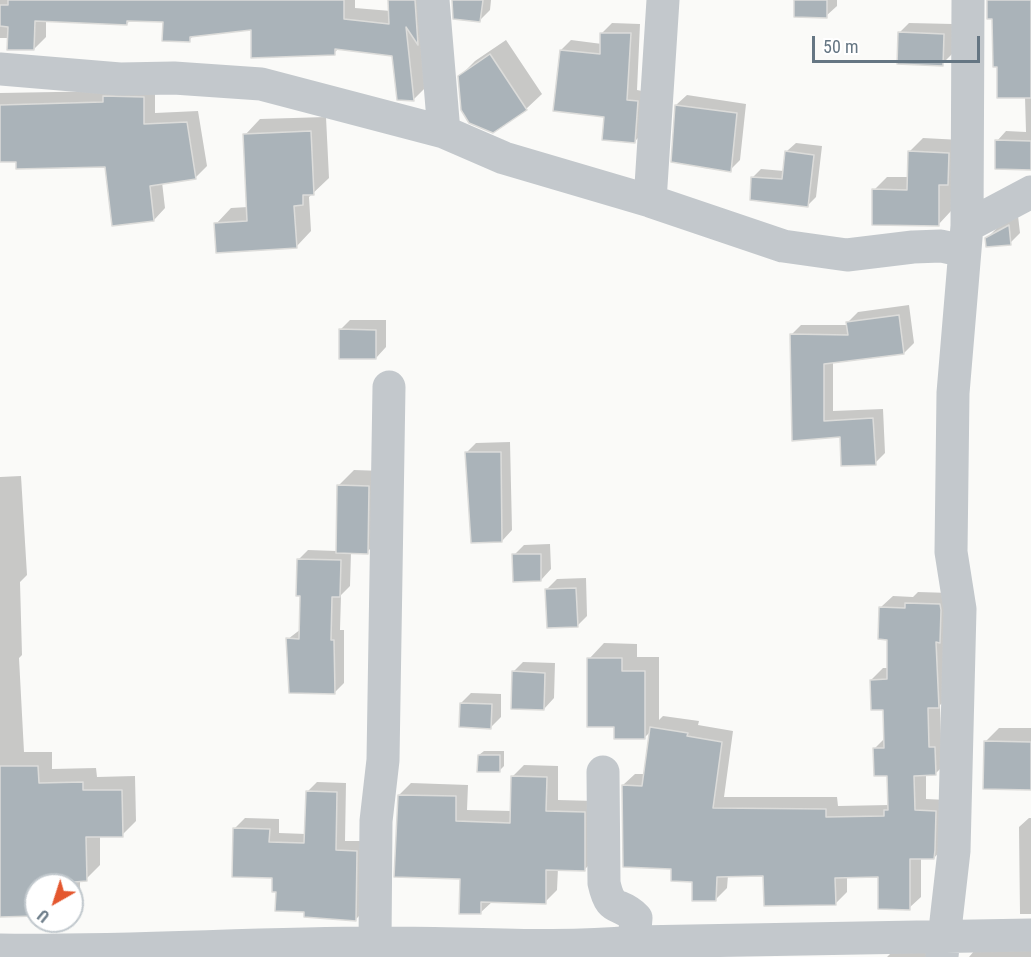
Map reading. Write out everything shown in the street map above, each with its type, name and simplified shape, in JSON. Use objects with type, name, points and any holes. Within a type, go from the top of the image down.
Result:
[{"type":"street","points":[[433,0],[444,132]]},
{"type":"street","points":[[650,201],[663,0]]},
{"type":"street","points":[[942,946],[954,851],[960,609],[951,540],[953,393],[966,238],[968,0]]},
{"type":"street","points":[[0,69],[120,79],[174,78],[261,84],[444,132],[504,158],[650,201],[783,246],[827,253],[868,254],[940,246],[966,238],[1031,192]]},
{"type":"street","points":[[375,942],[376,821],[383,760],[389,387]]},
{"type":"street","points":[[603,772],[604,883],[612,905],[636,918],[634,942]]},
{"type":"street","points":[[0,950],[67,951],[375,942],[457,950],[597,951],[634,942],[942,946],[1031,935]]},
{"type":"building","points":[[8,0],[344,0],[344,19],[389,24],[388,0],[415,0],[418,45],[406,27],[414,101],[397,100],[392,56],[335,49],[335,55],[251,58],[251,30],[190,37],[190,42],[162,41],[163,22],[127,21],[127,25],[35,21],[34,50],[7,50],[8,27],[0,26],[0,5],[8,5]]},
{"type":"building","points":[[452,0],[483,0],[480,22],[453,19]]},
{"type":"building","points":[[794,0],[827,0],[827,18],[794,17]]},
{"type":"building","points":[[987,0],[1031,0],[1031,98],[997,98],[997,67],[993,67],[992,19],[987,19]]},
{"type":"building","points":[[898,32],[944,34],[943,66],[897,64]]},
{"type":"building","points":[[600,33],[631,33],[627,100],[638,101],[635,143],[602,140],[604,117],[553,111],[560,50],[600,54]]},
{"type":"building","points":[[490,54],[527,110],[493,133],[469,123],[461,110],[458,76]]},
{"type":"building","points":[[103,96],[144,97],[144,124],[187,122],[196,179],[150,186],[154,221],[112,226],[105,167],[16,169],[16,162],[0,162],[0,105],[103,102]]},
{"type":"building","points":[[675,105],[737,113],[731,172],[671,162]]},
{"type":"building","points":[[311,131],[314,195],[303,195],[303,205],[294,206],[297,248],[216,253],[214,223],[247,221],[243,134]]},
{"type":"building","points":[[995,140],[1031,141],[1031,170],[995,169]]},
{"type":"building","points":[[785,151],[814,155],[808,207],[750,200],[751,177],[782,179]]},
{"type":"building","points":[[908,151],[949,153],[948,185],[939,185],[939,226],[872,225],[872,189],[907,190]]},
{"type":"building","points":[[1009,225],[1011,245],[986,247],[985,238]]},
{"type":"building","points":[[899,315],[904,354],[824,364],[824,421],[873,418],[876,465],[841,466],[840,437],[792,441],[790,334],[848,335],[846,322]]},
{"type":"building","points":[[339,329],[376,330],[376,359],[339,359]]},
{"type":"building","points":[[465,452],[501,452],[502,542],[471,543]]},
{"type":"building","points":[[337,485],[369,486],[368,554],[336,553]]},
{"type":"building","points":[[512,554],[541,554],[541,581],[513,582]]},
{"type":"building","points":[[297,559],[341,560],[340,597],[332,597],[331,640],[334,640],[335,694],[289,693],[286,638],[299,639],[300,596],[296,596]]},
{"type":"building","points":[[576,588],[578,627],[547,628],[545,589]]},
{"type":"building","points":[[905,603],[940,604],[941,610],[940,643],[936,642],[939,708],[928,708],[929,747],[935,747],[936,775],[914,776],[915,810],[936,811],[935,850],[934,859],[910,859],[910,910],[878,909],[878,877],[835,878],[836,905],[764,906],[763,876],[717,877],[716,901],[692,901],[692,882],[671,881],[671,869],[623,867],[622,785],[642,786],[650,727],[688,733],[687,736],[722,742],[713,808],[826,809],[826,817],[884,816],[884,810],[888,810],[887,776],[874,776],[873,748],[884,748],[883,710],[871,710],[870,680],[887,679],[887,640],[878,639],[879,607],[905,608]]},
{"type":"building","points":[[587,658],[622,658],[622,671],[645,671],[645,739],[614,739],[614,727],[587,727]]},
{"type":"building","points":[[512,671],[545,673],[544,710],[511,709]]},
{"type":"building","points":[[460,703],[492,704],[491,729],[459,727]]},
{"type":"building","points":[[984,741],[1031,742],[1031,790],[983,789]]},
{"type":"building","points":[[478,755],[500,755],[500,772],[477,772]]},
{"type":"building","points":[[0,766],[38,766],[39,783],[83,782],[83,790],[122,790],[123,837],[86,837],[87,881],[84,881],[84,873],[24,873],[24,916],[0,917]]},
{"type":"building","points":[[511,776],[547,777],[546,811],[585,812],[585,871],[546,870],[546,904],[481,902],[481,914],[459,914],[460,879],[394,877],[398,795],[456,796],[456,821],[510,823]]},
{"type":"building","points":[[306,791],[337,792],[336,850],[357,851],[356,921],[304,917],[304,912],[275,911],[276,892],[272,892],[272,878],[232,877],[233,828],[270,829],[269,842],[304,843]]}]
